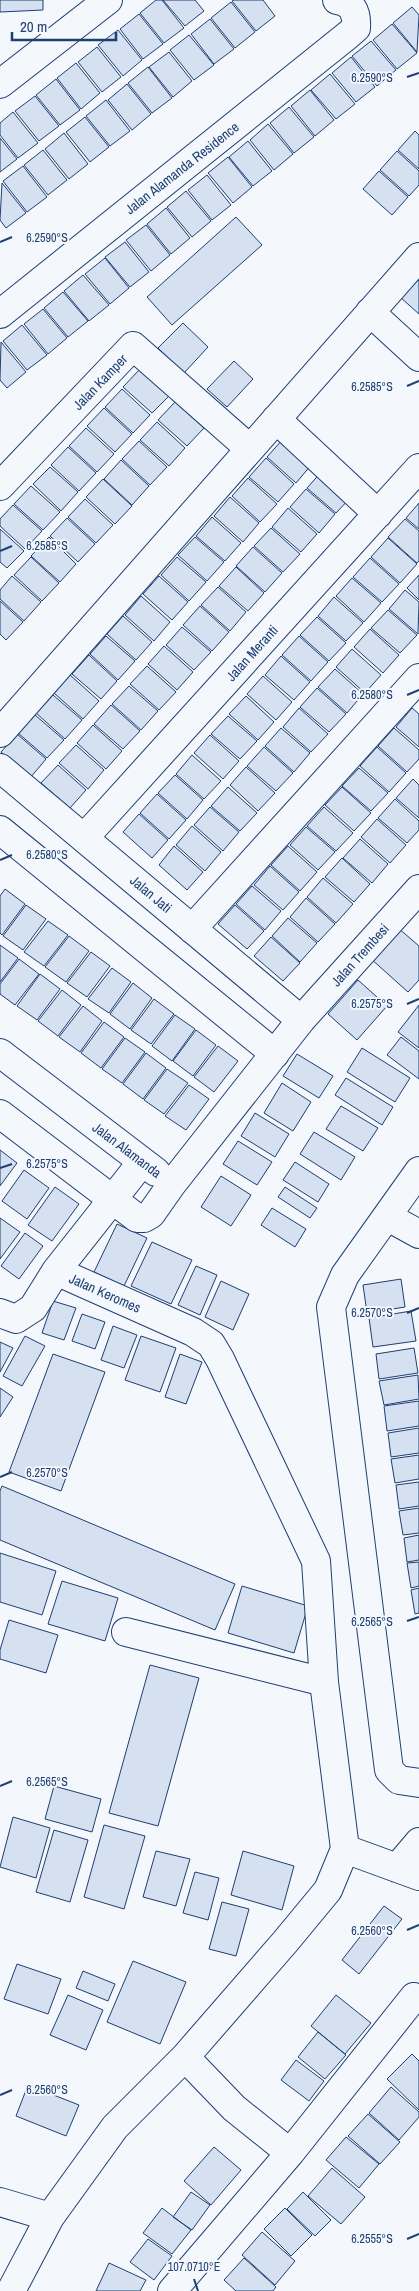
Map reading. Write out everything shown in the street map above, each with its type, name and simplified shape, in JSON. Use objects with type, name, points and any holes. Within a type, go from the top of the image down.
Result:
[{"type":"street","points":[[0,84],[108,0]]},
{"type":"street","name":"Jalan Alamanda Residence","points":[[0,314],[348,36],[356,28],[347,9]]},
{"type":"street","points":[[0,733],[419,257]]},
{"type":"street","points":[[370,312],[419,357]]},
{"type":"street","name":"Jalan Kamper","points":[[0,486],[133,346],[250,449]]},
{"type":"street","points":[[276,419],[378,514]]},
{"type":"street","name":"Jalan Meranti","points":[[84,838],[419,468]]},
{"type":"street","points":[[192,929],[419,678]]},
{"type":"street","name":"Jalan Jati","points":[[0,768],[301,1020]]},
{"type":"street","points":[[0,830],[275,1054]]},
{"type":"street","name":"Jalan Trembesi","points":[[172,1184],[301,1020],[419,889]]},
{"type":"street","name":"Jalan Alamanda","points":[[0,1114],[137,1218],[144,1218],[151,1214],[172,1184],[3,1061]]},
{"type":"street","points":[[56,1271],[142,1162]]},
{"type":"street","points":[[419,1171],[345,1275],[331,1307],[389,1770],[399,1780],[419,1783]]},
{"type":"street","points":[[388,1217],[419,1234]]},
{"type":"street","name":"Jalan Keromes","points":[[0,1313],[16,1319],[24,1316],[32,1308],[56,1271],[193,1332],[211,1344],[220,1359],[316,1561],[324,1682],[345,1849]]},
{"type":"street","points":[[126,1632],[324,1682]]},
{"type":"street","points":[[11,2291],[50,2216],[115,2127],[185,2057],[328,1890],[345,1849],[408,1872],[419,1842]]},
{"type":"street","points":[[177,2289],[290,2153],[414,1996]]},
{"type":"street","points":[[185,2057],[234,2108],[290,2153]]},
{"type":"street","points":[[0,2202],[50,2216]]},
{"type":"building","points":[[0,0],[43,0],[43,10],[0,12]]},
{"type":"building","points":[[156,0],[162,0],[184,28],[164,43],[140,13]]},
{"type":"building","points":[[163,0],[195,0],[204,11],[185,26]]},
{"type":"building","points":[[263,0],[275,16],[256,31],[232,1]]},
{"type":"building","points":[[231,2],[255,32],[235,48],[211,18]]},
{"type":"building","points":[[412,7],[419,15],[417,52],[393,23]]},
{"type":"building","points":[[139,14],[163,44],[143,59],[120,29]]},
{"type":"building","points":[[210,19],[234,49],[214,64],[191,34]]},
{"type":"building","points":[[392,24],[417,53],[397,69],[373,40]]},
{"type":"building","points":[[118,30],[142,60],[123,76],[98,45]]},
{"type":"building","points":[[189,35],[214,65],[194,80],[170,50]]},
{"type":"building","points":[[371,41],[396,70],[377,86],[352,56]]},
{"type":"building","points":[[97,47],[121,77],[102,92],[78,62]]},
{"type":"building","points":[[169,52],[192,81],[173,97],[149,67]]},
{"type":"building","points":[[351,57],[375,87],[356,102],[332,73]]},
{"type":"building","points":[[76,63],[100,93],[81,109],[57,78]]},
{"type":"building","points":[[148,67],[172,98],[152,113],[128,83]]},
{"type":"building","points":[[330,74],[355,104],[336,119],[311,90]]},
{"type":"building","points":[[56,79],[80,110],[60,125],[36,95]]},
{"type":"building","points":[[127,84],[151,114],[132,130],[108,100]]},
{"type":"building","points":[[310,90],[334,120],[315,136],[291,106]]},
{"type":"building","points":[[35,96],[59,126],[39,141],[15,111]]},
{"type":"building","points":[[106,100],[130,131],[110,146],[86,116]]},
{"type":"building","points":[[289,107],[314,137],[294,153],[270,123]]},
{"type":"building","points":[[13,112],[38,143],[18,158],[0,135],[0,123]]},
{"type":"building","points":[[85,117],[109,147],[90,162],[66,132]]},
{"type":"building","points":[[268,124],[293,154],[274,170],[250,140]]},
{"type":"building","points":[[415,131],[419,135],[419,169],[398,150]]},
{"type":"building","points":[[64,133],[88,164],[69,179],[45,149]]},
{"type":"building","points":[[0,138],[17,159],[0,172]]},
{"type":"building","points":[[248,141],[272,171],[253,186],[229,157]]},
{"type":"building","points":[[43,150],[67,180],[48,195],[24,165]]},
{"type":"building","points":[[397,151],[419,171],[419,185],[409,196],[380,170]]},
{"type":"building","points":[[228,157],[252,187],[233,203],[208,173]]},
{"type":"building","points":[[23,166],[47,197],[27,212],[3,181]]},
{"type":"building","points":[[379,171],[408,197],[392,215],[363,189]]},
{"type":"building","points":[[207,175],[231,205],[212,220],[188,190]]},
{"type":"building","points":[[2,183],[26,213],[6,228],[0,220]]},
{"type":"building","points":[[186,191],[211,221],[192,237],[167,207]]},
{"type":"building","points":[[166,208],[190,238],[171,254],[147,224]]},
{"type":"building","points":[[236,217],[262,245],[172,325],[147,297]]},
{"type":"building","points":[[146,225],[170,255],[151,271],[126,240]]},
{"type":"building","points":[[125,242],[149,272],[130,287],[105,257]]},
{"type":"building","points":[[105,258],[129,288],[110,304],[85,274]]},
{"type":"building","points":[[83,275],[109,305],[89,321],[64,291]]},
{"type":"building","points":[[416,279],[419,281],[419,314],[400,297]]},
{"type":"building","points":[[63,292],[88,321],[68,337],[44,308]]},
{"type":"building","points":[[43,309],[67,338],[48,354],[24,324]]},
{"type":"building","points":[[183,323],[208,347],[184,373],[158,348]]},
{"type":"building","points":[[22,325],[47,355],[27,370],[3,341]]},
{"type":"building","points":[[1,342],[26,372],[7,388],[0,380]]},
{"type":"building","points":[[234,361],[253,379],[227,407],[207,389]]},
{"type":"building","points":[[140,369],[169,396],[152,413],[123,387]]},
{"type":"building","points":[[122,389],[150,415],[133,433],[105,407]]},
{"type":"building","points":[[175,402],[204,428],[187,446],[158,420]]},
{"type":"building","points":[[104,408],[132,434],[115,452],[87,426]]},
{"type":"building","points":[[157,422],[185,448],[169,466],[140,440]]},
{"type":"building","points":[[86,428],[114,454],[97,472],[69,446]]},
{"type":"building","points":[[283,439],[312,464],[296,483],[267,457]]},
{"type":"building","points":[[139,441],[167,467],[150,485],[122,459]]},
{"type":"building","points":[[68,447],[96,473],[79,491],[51,465]]},
{"type":"building","points":[[266,458],[294,484],[278,502],[249,477]]},
{"type":"building","points":[[121,460],[149,486],[132,505],[104,479]]},
{"type":"building","points":[[50,467],[78,492],[61,511],[33,484]]},
{"type":"building","points":[[324,469],[353,495],[336,513],[307,488]]},
{"type":"building","points":[[248,478],[277,504],[260,522],[232,496]]},
{"type":"building","points":[[103,479],[132,506],[115,524],[86,497]]},
{"type":"building","points":[[31,486],[60,512],[43,530],[14,504]]},
{"type":"building","points":[[306,489],[335,514],[319,533],[290,507]]},
{"type":"building","points":[[230,497],[259,523],[243,542],[214,516]]},
{"type":"building","points":[[85,499],[113,525],[96,543],[68,517]]},
{"type":"building","points":[[419,503],[419,529],[406,518]]},
{"type":"building","points":[[13,505],[42,531],[25,549],[0,526],[0,519]]},
{"type":"building","points":[[288,508],[317,534],[301,552],[272,527]]},
{"type":"building","points":[[212,517],[241,543],[225,561],[196,536]]},
{"type":"building","points":[[67,518],[95,544],[78,562],[50,536]]},
{"type":"building","points":[[405,519],[419,531],[419,561],[417,563],[388,537]]},
{"type":"building","points":[[271,528],[300,554],[283,572],[254,546]]},
{"type":"building","points":[[0,529],[24,551],[7,568],[0,562]]},
{"type":"building","points":[[49,537],[76,564],[60,582],[31,556]]},
{"type":"building","points":[[195,537],[224,562],[207,581],[178,555]]},
{"type":"building","points":[[388,538],[417,564],[400,583],[371,557]]},
{"type":"building","points":[[253,547],[282,573],[265,592],[236,566]]},
{"type":"building","points":[[31,557],[59,583],[42,601],[14,575]]},
{"type":"building","points":[[177,557],[206,582],[189,601],[161,575]]},
{"type":"building","points":[[370,558],[399,584],[382,602],[353,577]]},
{"type":"building","points":[[236,567],[264,593],[248,611],[219,586]]},
{"type":"building","points":[[419,575],[419,600],[407,588]]},
{"type":"building","points":[[12,576],[41,602],[24,621],[0,599],[0,590]]},
{"type":"building","points":[[159,576],[188,602],[172,620],[143,594]]},
{"type":"building","points":[[352,578],[381,603],[364,622],[336,596]]},
{"type":"building","points":[[218,587],[246,612],[230,631],[201,605]]},
{"type":"building","points":[[405,590],[419,602],[418,634],[389,609]]},
{"type":"building","points":[[141,596],[170,622],[154,641],[125,615]]},
{"type":"building","points":[[334,597],[363,623],[346,641],[318,616]]},
{"type":"building","points":[[0,601],[23,622],[6,640],[0,634]]},
{"type":"building","points":[[200,606],[229,632],[212,651],[183,625]]},
{"type":"building","points":[[388,610],[417,635],[400,653],[371,628]]},
{"type":"building","points":[[123,616],[152,642],[136,660],[107,634]]},
{"type":"building","points":[[317,617],[346,643],[329,661],[300,635]]},
{"type":"building","points":[[182,627],[211,652],[194,670],[166,645]]},
{"type":"building","points":[[370,629],[399,655],[383,673],[354,647]]},
{"type":"building","points":[[106,636],[135,661],[118,680],[90,654]]},
{"type":"building","points":[[299,636],[328,662],[311,681],[282,655]]},
{"type":"building","points":[[164,646],[193,672],[177,690],[148,664]]},
{"type":"building","points":[[352,649],[381,675],[365,693],[336,667]]},
{"type":"building","points":[[89,655],[117,681],[101,699],[72,674]]},
{"type":"building","points":[[281,656],[310,682],[294,700],[265,675]]},
{"type":"building","points":[[147,666],[176,692],[159,710],[130,684]]},
{"type":"building","points":[[335,669],[363,694],[347,713],[318,687]]},
{"type":"building","points":[[70,675],[99,701],[83,719],[54,693]]},
{"type":"building","points":[[263,676],[292,702],[276,720],[247,694]]},
{"type":"building","points":[[129,686],[158,711],[141,730],[112,704]]},
{"type":"building","points":[[317,688],[346,714],[329,732],[300,707]]},
{"type":"building","points":[[53,695],[82,720],[65,739],[36,713]]},
{"type":"building","points":[[246,696],[274,722],[258,740],[229,714]]},
{"type":"building","points":[[111,705],[140,731],[123,749],[94,724]]},
{"type":"building","points":[[299,708],[328,734],[311,752],[283,727]]},
{"type":"building","points":[[412,708],[419,714],[419,747],[396,727]]},
{"type":"building","points":[[35,715],[64,740],[47,758],[18,733]]},
{"type":"building","points":[[228,716],[257,741],[240,759],[211,734]]},
{"type":"building","points":[[93,725],[122,751],[106,769],[77,743]]},
{"type":"building","points":[[281,728],[310,753],[294,772],[265,746]]},
{"type":"building","points":[[394,728],[419,750],[419,759],[407,772],[378,746]]},
{"type":"building","points":[[17,734],[46,759],[30,778],[1,752]]},
{"type":"building","points":[[210,735],[239,761],[223,779],[194,753]]},
{"type":"building","points":[[76,745],[104,770],[88,789],[59,763]]},
{"type":"building","points":[[264,747],[293,773],[276,791],[247,766]]},
{"type":"building","points":[[377,747],[406,773],[389,792],[360,766]]},
{"type":"building","points":[[192,755],[221,781],[204,799],[176,774]]},
{"type":"building","points":[[58,765],[86,790],[70,808],[41,783]]},
{"type":"building","points":[[246,767],[275,793],[258,811],[230,785]]},
{"type":"building","points":[[359,768],[388,793],[371,811],[342,786]]},
{"type":"building","points":[[175,775],[203,800],[187,819],[158,793]]},
{"type":"building","points":[[413,779],[419,785],[419,818],[396,798]]},
{"type":"building","points":[[228,787],[257,813],[240,831],[211,806]]},
{"type":"building","points":[[342,787],[371,813],[354,831],[325,805]]},
{"type":"building","points":[[157,794],[186,820],[169,839],[140,813]]},
{"type":"building","points":[[395,799],[419,821],[419,830],[407,843],[378,818]]},
{"type":"building","points":[[210,807],[239,832],[223,851],[194,825]]},
{"type":"building","points":[[324,807],[353,833],[336,851],[307,826]]},
{"type":"building","points":[[139,814],[168,840],[152,858],[123,832]]},
{"type":"building","points":[[377,819],[406,845],[390,863],[361,837]]},
{"type":"building","points":[[192,826],[221,852],[205,871],[176,845]]},
{"type":"building","points":[[306,827],[335,852],[318,870],[290,845]]},
{"type":"building","points":[[360,839],[388,864],[372,883],[343,858]]},
{"type":"building","points":[[174,846],[203,872],[187,890],[159,865]]},
{"type":"building","points":[[288,846],[317,872],[300,891],[271,865]]},
{"type":"building","points":[[342,858],[370,884],[354,902],[325,877]]},
{"type":"building","points":[[270,866],[299,892],[283,910],[254,885]]},
{"type":"building","points":[[323,878],[353,904],[336,923],[307,897]]},
{"type":"building","points":[[252,886],[281,911],[265,930],[236,904]]},
{"type":"building","points":[[5,889],[25,904],[2,935],[0,933],[0,896]]},
{"type":"building","points":[[306,898],[335,924],[318,942],[290,917]]},
{"type":"building","points":[[26,905],[46,919],[23,950],[3,936]]},
{"type":"building","points":[[235,905],[264,931],[247,949],[218,924]]},
{"type":"building","points":[[288,918],[317,943],[300,962],[272,936]]},
{"type":"building","points":[[48,921],[68,935],[44,966],[24,952]]},
{"type":"building","points":[[397,927],[419,946],[419,980],[408,992],[370,958]]},
{"type":"building","points":[[69,936],[89,951],[66,982],[45,967]]},
{"type":"building","points":[[271,937],[300,963],[283,981],[254,956]]},
{"type":"building","points":[[0,945],[18,958],[0,982]]},
{"type":"building","points":[[91,952],[110,966],[87,997],[67,983]]},
{"type":"building","points":[[19,959],[39,974],[15,1005],[0,994],[0,984]]},
{"type":"building","points":[[112,968],[131,982],[109,1013],[88,999]]},
{"type":"building","points":[[40,974],[60,989],[37,1020],[17,1006]]},
{"type":"building","points":[[358,980],[387,1006],[357,1040],[328,1014]]},
{"type":"building","points":[[133,983],[152,998],[130,1029],[110,1014]]},
{"type":"building","points":[[62,990],[81,1005],[58,1036],[38,1021]]},
{"type":"building","points":[[154,999],[174,1014],[151,1044],[131,1030]]},
{"type":"building","points":[[419,1005],[419,1048],[398,1032]]},
{"type":"building","points":[[83,1006],[102,1021],[80,1052],[59,1037]]},
{"type":"building","points":[[175,1015],[195,1029],[172,1061],[152,1046]]},
{"type":"building","points":[[104,1022],[124,1037],[101,1068],[81,1053]]},
{"type":"building","points":[[196,1030],[216,1045],[193,1076],[173,1061]]},
{"type":"building","points":[[401,1037],[419,1051],[419,1079],[387,1055]]},
{"type":"building","points":[[125,1038],[145,1052],[122,1083],[102,1069]]},
{"type":"building","points":[[218,1046],[238,1061],[214,1092],[194,1077]]},
{"type":"building","points":[[362,1048],[410,1078],[395,1102],[347,1072]]},
{"type":"building","points":[[146,1053],[166,1068],[143,1099],[123,1084]]},
{"type":"building","points":[[297,1054],[333,1076],[319,1098],[283,1076]]},
{"type":"building","points":[[167,1069],[188,1083],[164,1114],[144,1100]]},
{"type":"building","points":[[346,1078],[393,1107],[382,1125],[335,1095]]},
{"type":"building","points":[[282,1083],[311,1102],[293,1131],[264,1113]]},
{"type":"building","points":[[189,1085],[209,1099],[186,1130],[165,1116]]},
{"type":"building","points":[[341,1106],[378,1128],[363,1151],[326,1129]]},
{"type":"building","points":[[255,1113],[289,1134],[275,1157],[241,1136]]},
{"type":"building","points":[[314,1132],[355,1157],[341,1180],[300,1154]]},
{"type":"building","points":[[238,1141],[272,1162],[257,1185],[223,1164]]},
{"type":"building","points":[[0,1150],[17,1163],[0,1186]]},
{"type":"building","points":[[295,1162],[329,1184],[318,1202],[283,1180]]},
{"type":"building","points":[[24,1170],[49,1188],[27,1219],[2,1201]]},
{"type":"building","points":[[221,1176],[251,1195],[231,1226],[201,1207]]},
{"type":"building","points":[[55,1187],[79,1204],[52,1241],[28,1225]]},
{"type":"building","points":[[285,1187],[317,1208],[310,1218],[278,1197]]},
{"type":"building","points":[[272,1208],[306,1229],[295,1247],[261,1225]]},
{"type":"building","points":[[0,1218],[20,1232],[0,1259]]},
{"type":"building","points":[[117,1224],[147,1238],[124,1286],[94,1272]]},
{"type":"building","points":[[25,1233],[43,1246],[19,1279],[1,1266]]},
{"type":"building","points":[[152,1242],[192,1260],[171,1304],[131,1286]]},
{"type":"building","points":[[196,1266],[217,1275],[200,1315],[178,1305]]},
{"type":"building","points":[[401,1279],[405,1307],[367,1313],[363,1285]]},
{"type":"building","points":[[221,1281],[249,1294],[233,1330],[205,1317]]},
{"type":"building","points":[[53,1301],[76,1308],[64,1340],[42,1333]]},
{"type":"building","points":[[411,1311],[416,1341],[373,1347],[369,1318]]},
{"type":"building","points":[[82,1314],[105,1322],[95,1349],[72,1341]]},
{"type":"building","points":[[113,1326],[137,1335],[124,1368],[101,1360]]},
{"type":"building","points":[[25,1336],[45,1346],[22,1386],[3,1376]]},
{"type":"building","points":[[141,1336],[176,1348],[160,1392],[125,1380]]},
{"type":"building","points":[[0,1342],[13,1348],[0,1372]]},
{"type":"building","points":[[414,1348],[418,1373],[379,1379],[376,1354]]},
{"type":"building","points":[[53,1354],[105,1372],[61,1491],[9,1472]]},
{"type":"building","points":[[180,1354],[202,1362],[186,1404],[165,1397]]},
{"type":"building","points":[[418,1375],[419,1399],[384,1405],[379,1381]]},
{"type":"building","points":[[0,1388],[13,1397],[0,1417]]},
{"type":"building","points":[[419,1401],[419,1426],[387,1431],[384,1406]]},
{"type":"building","points":[[419,1428],[419,1453],[391,1457],[388,1433]]},
{"type":"building","points":[[419,1455],[419,1479],[395,1483],[391,1459]]},
{"type":"building","points":[[419,1482],[419,1506],[399,1509],[396,1485]]},
{"type":"building","points":[[2,1486],[235,1584],[215,1630],[0,1540],[0,1491]]},
{"type":"building","points":[[419,1508],[419,1533],[403,1535],[399,1511]]},
{"type":"building","points":[[419,1535],[419,1560],[407,1562],[404,1538]]},
{"type":"building","points":[[0,1553],[56,1571],[42,1615],[0,1602]]},
{"type":"building","points":[[419,1562],[419,1586],[411,1588],[407,1563]]},
{"type":"building","points":[[62,1581],[118,1598],[105,1641],[48,1624]]},
{"type":"building","points":[[242,1586],[308,1606],[294,1653],[228,1633]]},
{"type":"building","points":[[419,1588],[419,1613],[415,1614],[411,1590]]},
{"type":"building","points":[[9,1620],[58,1635],[46,1673],[0,1659],[0,1650]]},
{"type":"building","points":[[150,1665],[199,1678],[158,1826],[109,1813]]},
{"type":"building","points":[[54,1786],[101,1799],[92,1832],[45,1819]]},
{"type":"building","points":[[13,1817],[50,1828],[36,1878],[0,1867]]},
{"type":"building","points":[[104,1825],[145,1836],[124,1909],[84,1897]]},
{"type":"building","points":[[54,1830],[88,1840],[70,1902],[36,1892]]},
{"type":"building","points":[[156,1851],[190,1859],[176,1906],[143,1897]]},
{"type":"building","points":[[243,1851],[294,1866],[282,1910],[231,1895]]},
{"type":"building","points":[[195,1872],[219,1878],[208,1920],[183,1913]]},
{"type":"building","points":[[222,1902],[249,1909],[236,1956],[209,1949]]},
{"type":"building","points":[[384,1906],[402,1919],[359,1974],[342,1960]]},
{"type":"building","points":[[133,1961],[186,1982],[160,2044],[107,2022]]},
{"type":"building","points":[[17,1964],[61,1979],[48,2014],[4,1999]]},
{"type":"building","points":[[83,1971],[115,1984],[108,2001],[76,1988]]},
{"type":"building","points":[[68,1995],[103,2010],[86,2050],[50,2035]]},
{"type":"building","points":[[336,1995],[371,2023],[345,2054],[311,2026]]},
{"type":"building","points":[[318,2032],[346,2055],[325,2079],[298,2057]]},
{"type":"building","points":[[412,2054],[419,2061],[419,2110],[387,2079]]},
{"type":"building","points":[[296,2060],[324,2081],[309,2101],[281,2080]]},
{"type":"building","points":[[28,2085],[79,2105],[66,2136],[16,2116]]},
{"type":"building","points":[[391,2087],[419,2112],[419,2117],[399,2140],[369,2113]]},
{"type":"building","points":[[368,2114],[400,2142],[380,2164],[348,2136]]},
{"type":"building","points":[[346,2137],[379,2164],[359,2188],[326,2160]]},
{"type":"building","points":[[214,2147],[241,2170],[211,2205],[184,2181]]},
{"type":"building","points":[[332,2168],[365,2197],[341,2224],[308,2196]]},
{"type":"building","points":[[191,2192],[210,2205],[192,2230],[173,2217]]},
{"type":"building","points":[[303,2192],[331,2220],[315,2236],[287,2209]]},
{"type":"building","points":[[162,2208],[191,2230],[172,2254],[143,2233]]},
{"type":"building","points":[[285,2208],[312,2235],[291,2256],[264,2229]]},
{"type":"building","points":[[262,2232],[295,2261],[275,2285],[242,2255]]},
{"type":"building","points":[[148,2239],[172,2256],[154,2280],[130,2262]]},
{"type":"building","points":[[244,2258],[276,2287],[273,2291],[236,2291],[224,2280]]},
{"type":"building","points":[[109,2263],[146,2280],[140,2291],[96,2291]]}]
